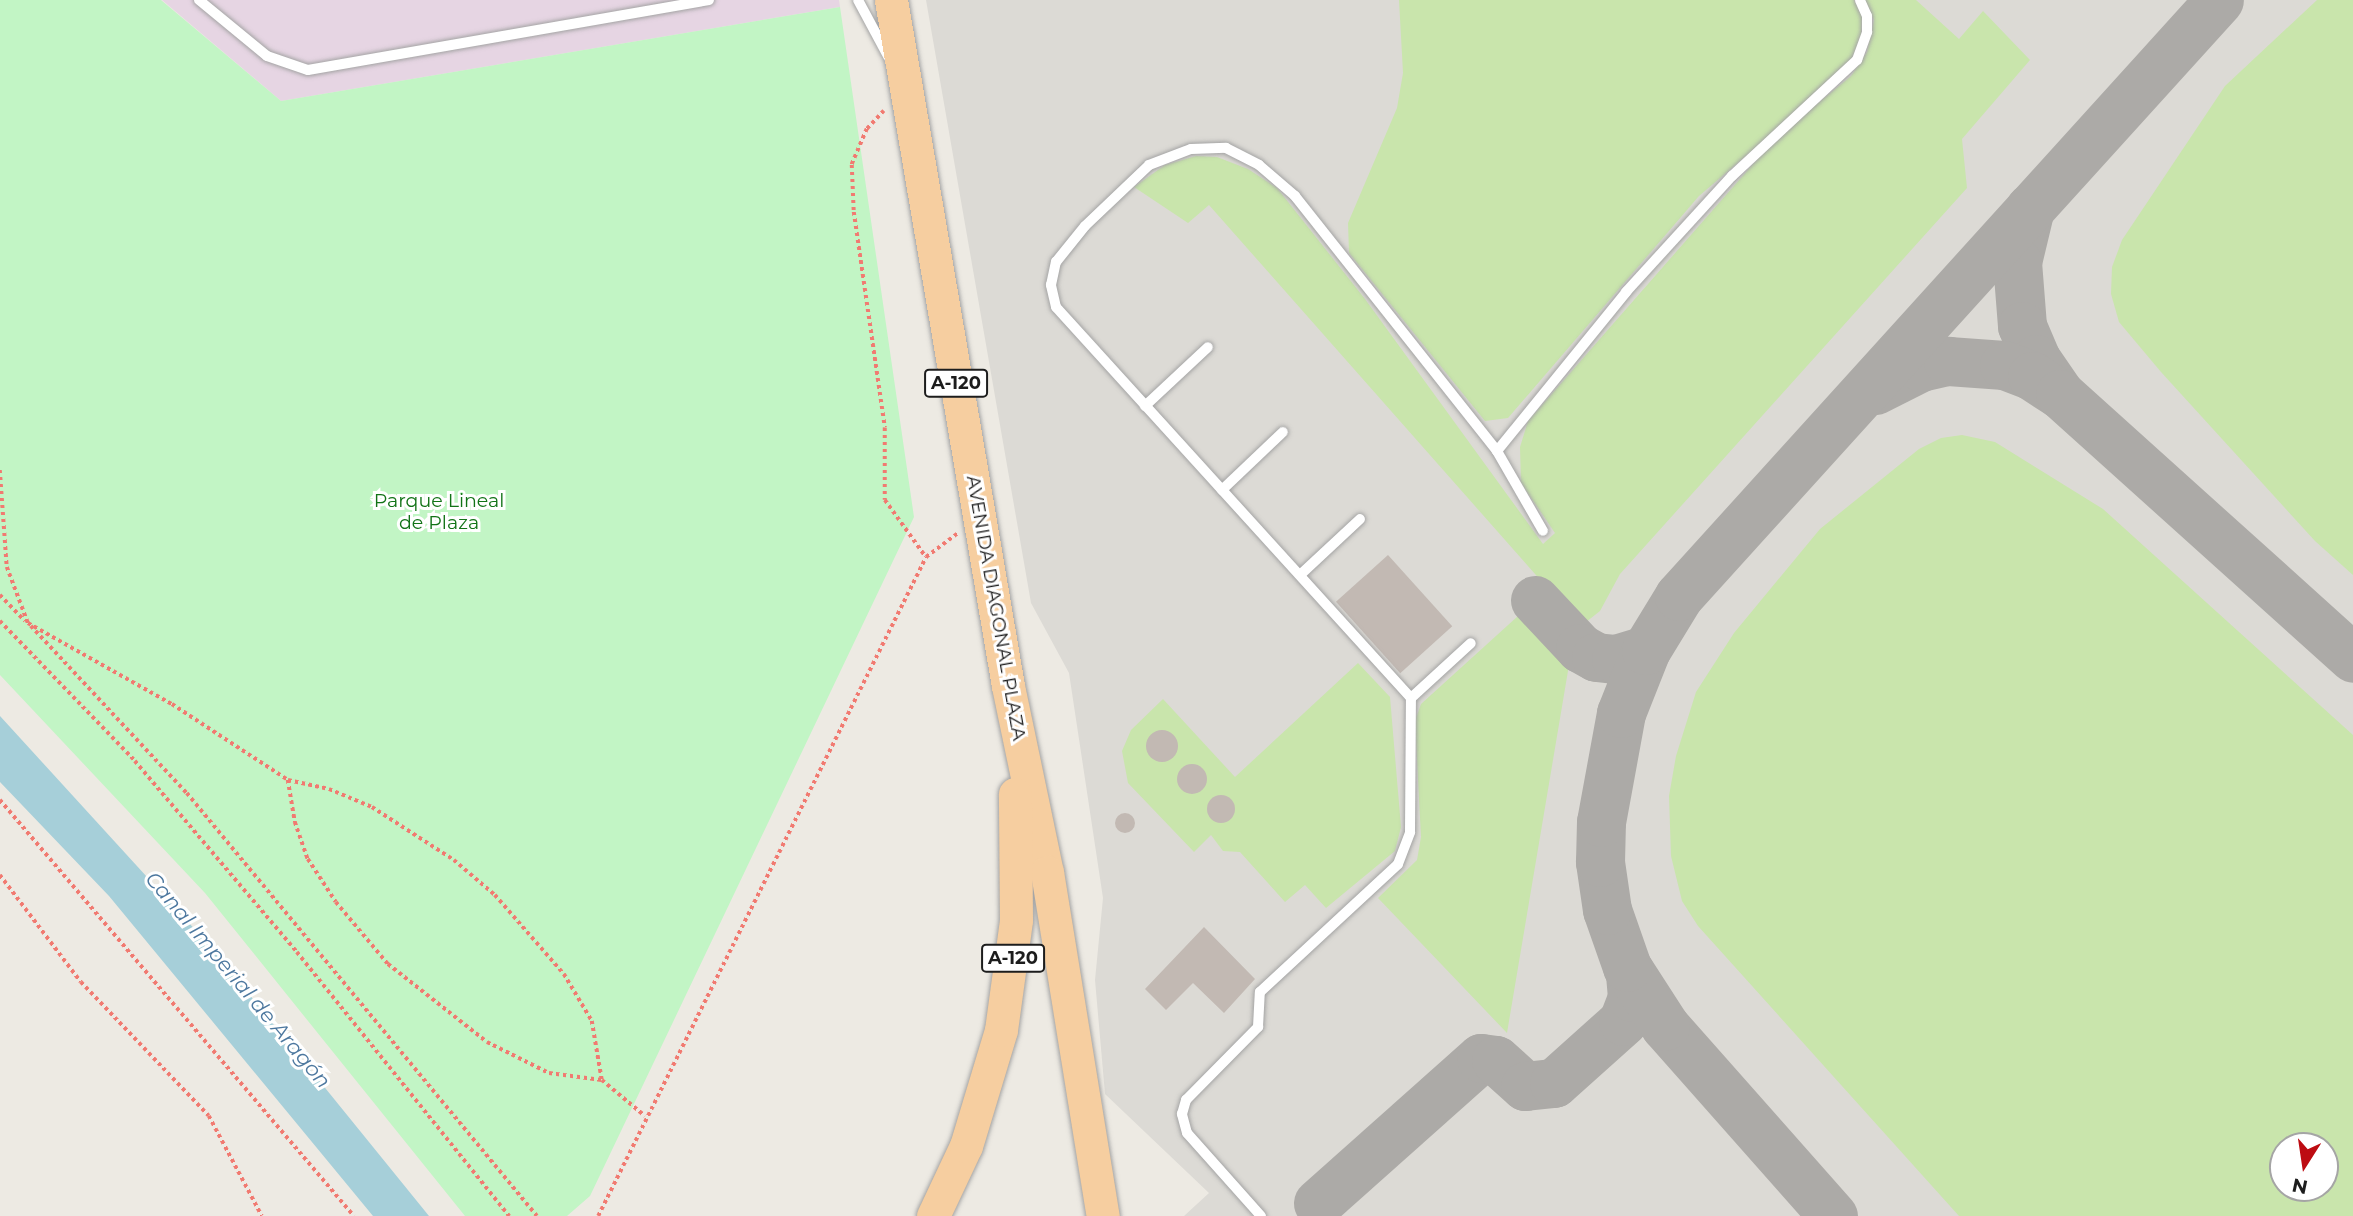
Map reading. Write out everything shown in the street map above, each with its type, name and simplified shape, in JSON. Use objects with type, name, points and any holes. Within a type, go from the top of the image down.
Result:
[{"type":"main road","name":"AVENIDA DIAGONAL PLAZA","points":[[891,0],[978,520],[1008,687],[1047,872],[1104,1216]]},
{"type":"main road","name":"A-120","points":[[933,1216],[966,1146],[986,1089],[1011,972],[1017,880],[1008,687]]},
{"type":"lane","points":[[199,0],[267,56],[308,71],[709,0]]},
{"type":"lane","points":[[858,0],[907,91]]},
{"type":"lane","points":[[1497,451],[1626,292],[1723,186],[1857,60],[1867,32],[1867,16],[1860,0]]},
{"type":"lane","points":[[1261,1216],[1187,1133],[1184,1107],[1258,1027],[1260,992],[1376,887],[1402,857],[1410,832],[1411,698],[1056,307],[1051,285],[1056,262],[1084,226],[1149,165],[1191,149],[1226,148],[1259,165],[1295,196],[1497,451],[1543,530]]},
{"type":"lane","points":[[1145,406],[1208,347]]},
{"type":"lane","points":[[1222,490],[1283,432]]},
{"type":"lane","points":[[1300,575],[1360,519]]},
{"type":"lane","points":[[1411,698],[1471,643]]},
{"type":"path","points":[[907,91],[867,129],[852,165],[852,177],[885,428],[884,500],[926,557]]},
{"type":"path","points":[[0,470],[7,567],[28,624],[172,704],[288,780],[329,789],[396,820],[495,895],[531,932],[581,999],[598,1039],[602,1080]]},
{"type":"path","points":[[598,1216],[645,1116],[926,557],[978,520]]},
{"type":"path","points":[[0,595],[187,793],[537,1216]]},
{"type":"path","points":[[0,621],[135,761],[297,952],[509,1216]]},
{"type":"path","points":[[288,780],[308,859],[336,902],[388,964],[487,1042],[549,1073],[602,1080],[645,1116]]},
{"type":"path","points":[[0,800],[355,1216]]},
{"type":"path","points":[[0,875],[81,982],[209,1116],[262,1216]]},
{"type":"shaded area","points":[[162,0],[839,0],[840,7],[281,101]]},
{"type":"shaded area","points":[[926,0],[2353,0],[2353,1216],[1184,1216],[1209,1193],[1105,1094],[1095,980],[1103,898],[1069,673],[1031,603]]},
{"type":"green space","name":"Parque Lineal de Plaza","points":[[0,0],[161,0],[281,101],[840,7],[914,517],[590,1196],[567,1216],[465,1216],[205,893],[0,675]]},
{"type":"green space","points":[[1399,0],[1854,0],[1862,17],[1861,37],[1851,60],[1831,83],[1699,196],[1508,418],[1485,421],[1349,253],[1348,223],[1397,108],[1403,73]]},
{"type":"green space","points":[[1865,0],[1916,0],[1959,39],[1983,11],[2030,60],[1962,139],[1967,188],[1620,574],[1600,611],[1581,626],[1209,205],[1188,223],[1134,187],[1165,165],[1196,156],[1217,157],[1248,169],[1277,188],[1365,299],[1543,544],[1555,533],[1521,483],[1520,447],[1528,421],[1754,163],[1784,131],[1851,76],[1867,52],[1874,20]]},
{"type":"green space","points":[[2317,0],[2353,0],[2353,575],[2315,541],[2161,372],[2119,322],[2111,294],[2112,267],[2122,240],[2225,86]]},
{"type":"green space","points":[[1962,435],[1995,442],[2103,509],[2353,735],[2353,1216],[1959,1216],[1698,926],[1682,901],[1671,856],[1669,796],[1676,756],[1696,692],[1734,633],[1820,529],[1919,449],[1941,438]]},
{"type":"green space","points":[[1518,616],[1527,618],[1569,665],[1507,1033],[1378,898],[1417,860],[1421,837],[1415,721],[1421,704]]},
{"type":"green space","points":[[1358,663],[1390,697],[1401,827],[1395,851],[1326,908],[1305,885],[1285,902],[1240,852],[1223,851],[1211,835],[1194,852],[1128,783],[1122,751],[1131,730],[1163,699],[1235,777]]},
{"type":"water","name":"Canal Imperial de Aragón","points":[[0,716],[210,946],[429,1216],[373,1216],[109,896],[0,782]]},
{"type":"building","points":[[1388,555],[1452,626],[1400,673],[1336,602]]},
{"type":"building","points":[[1162,730],[1173,735],[1178,746],[1173,757],[1162,762],[1151,757],[1146,746],[1151,735]]},
{"type":"building","points":[[1192,764],[1198,765],[1206,773],[1206,785],[1198,793],[1192,794],[1186,793],[1178,785],[1177,779],[1178,773],[1186,765]]},
{"type":"building","points":[[1221,795],[1231,799],[1235,809],[1231,819],[1221,823],[1211,819],[1207,809],[1211,799]]},
{"type":"building","points":[[1125,813],[1132,816],[1135,823],[1132,830],[1125,833],[1118,830],[1115,823],[1118,816]]},
{"type":"building","points":[[1204,927],[1255,979],[1224,1013],[1193,983],[1166,1010],[1145,989]]},
{"type":"taxiway","points":[[1833,1216],[1665,1026],[1627,967],[1607,910],[1600,862],[1601,822],[1621,713],[1646,650],[1679,596],[2219,0]]},
{"type":"taxiway","points":[[2030,208],[2017,262],[2022,326],[2036,359],[2060,394]]},
{"type":"taxiway","points":[[1875,390],[1921,367],[1948,361],[2004,365],[2032,376],[2060,394],[2353,658]]},
{"type":"taxiway","points":[[1535,600],[1580,648],[1596,657],[1616,659],[1646,650]]},
{"type":"taxiway","points":[[1318,1203],[1481,1058],[1496,1060],[1525,1086],[1554,1083],[1623,1021],[1632,997],[1630,972]]}]
